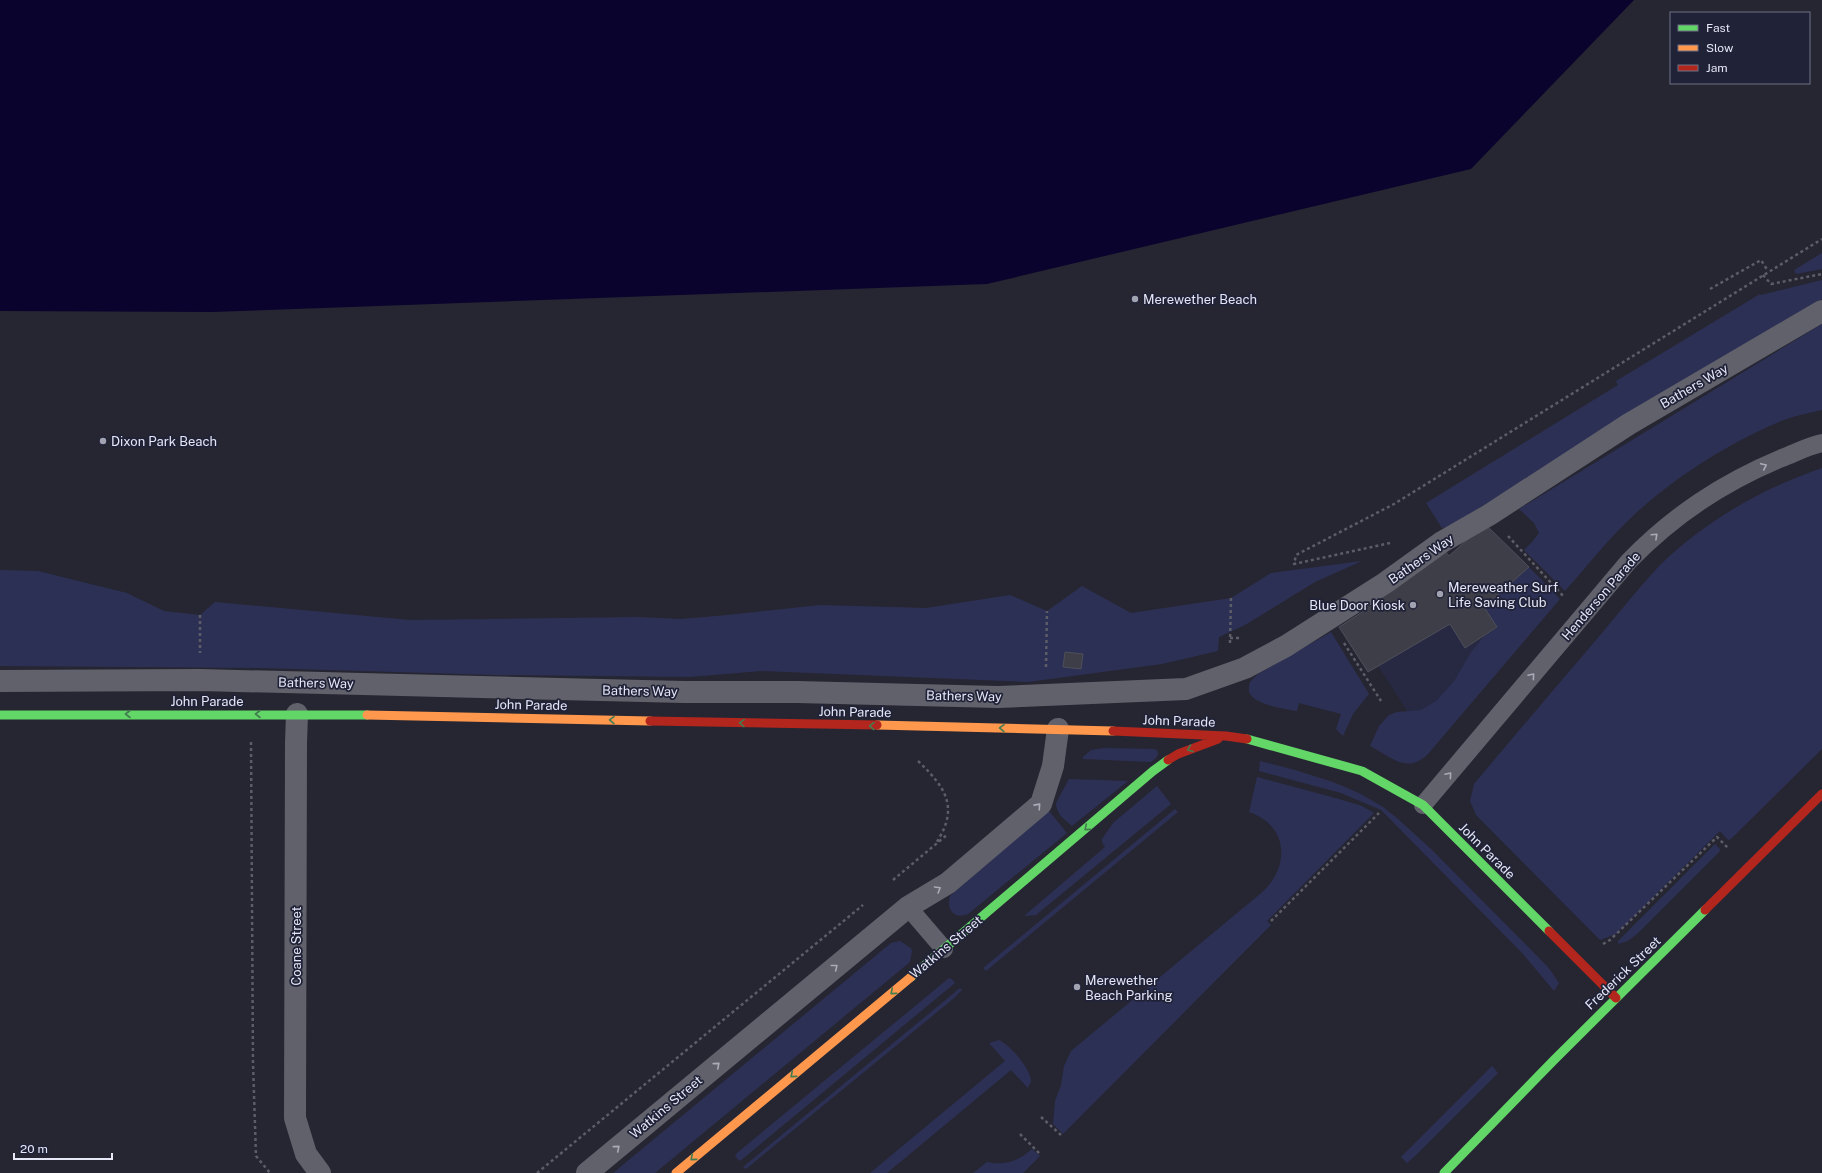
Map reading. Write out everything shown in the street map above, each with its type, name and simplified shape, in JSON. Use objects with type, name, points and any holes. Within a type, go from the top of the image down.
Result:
[{"type":"street","name":"Bathers Way","points":[[0,681],[200,680],[684,692],[797,692],[998,697],[1186,689],[1245,668],[1286,646],[1385,583],[1442,542],[1489,514],[1625,427],[1822,311]]},
{"type":"street","name":"John Parade","points":[[0,715],[298,714],[1058,729],[1226,736],[1256,740],[1362,771],[1423,805],[1616,998]]},
{"type":"street","name":"Coane Street","points":[[298,714],[296,743],[295,1118],[306,1154],[320,1173]]},
{"type":"street","name":"Watkins Street","points":[[587,1173],[908,907],[948,883],[1041,804],[1053,766],[1058,729]]},
{"type":"street","name":"Watkins Street","points":[[676,1173],[1153,772],[1178,754],[1226,736]]},
{"type":"street","name":"Frederick Street","points":[[1444,1173],[1616,998],[1822,794]]},
{"type":"lane","name":"Henderson Parade","points":[[1423,805],[1629,562],[1658,532],[1679,515],[1737,478],[1775,461],[1822,443]]},
{"type":"lane","points":[[908,907],[944,949]]},
{"type":"path","points":[[1393,542],[1294,564],[1296,554],[1394,504],[1768,271],[1822,239]]},
{"type":"path","points":[[1710,289],[1761,260],[1768,271]]},
{"type":"path","points":[[1763,275],[1771,284],[1822,274]]},
{"type":"path","points":[[1508,535],[1566,599]]},
{"type":"path","points":[[1230,646],[1231,598]]},
{"type":"path","points":[[1046,674],[1047,611]]},
{"type":"path","points":[[200,615],[200,645]]},
{"type":"path","points":[[1329,619],[1381,701]]},
{"type":"path","points":[[253,714],[251,743],[253,1063],[256,1156],[270,1173]]},
{"type":"path","points":[[918,761],[935,778],[943,791],[948,804],[949,811],[945,828],[934,846]]},
{"type":"path","points":[[1271,921],[1380,812]]},
{"type":"path","points":[[891,883],[948,834]]},
{"type":"path","points":[[1602,944],[1610,940],[1717,837],[1748,868]]},
{"type":"path","points":[[537,1173],[864,904]]},
{"type":"path","points":[[1041,1117],[1061,1135]]},
{"type":"path","points":[[1020,1134],[1041,1155]]},
{"type":"shaded area","points":[[0,0],[1634,0],[1471,169],[987,284],[212,312],[0,311]]},
{"type":"shaded area","points":[[1822,253],[1822,269],[1796,274],[1794,270]]},
{"type":"shaded area","points":[[1822,280],[1822,299],[1448,527],[1442,528],[1426,503],[1618,385],[1616,381],[1760,294]]},
{"type":"shaded area","points":[[1822,324],[1822,410],[1786,419],[1742,439],[1685,474],[1651,500],[1625,523],[1565,591],[1524,550],[1539,533],[1534,523],[1519,509]]},
{"type":"shaded area","points":[[1822,468],[1822,749],[1731,839],[1728,840],[1720,831],[1616,934],[1600,940],[1476,815],[1470,801],[1474,784],[1641,586],[1677,549],[1715,520],[1757,496],[1778,485]]},
{"type":"shaded area","name":"Mereweather Surf Life Saving Club","points":[[1485,524],[1529,567],[1497,627],[1484,636],[1471,652],[1454,681],[1436,701],[1423,710],[1408,712],[1378,666],[1368,672],[1339,627],[1384,598],[1380,590],[1445,551],[1449,556]]},
{"type":"shaded area","points":[[1362,561],[1315,582],[1245,625],[1219,637],[1218,651],[1162,664],[1028,682],[761,671],[690,677],[496,675],[261,668],[0,666],[0,570],[38,571],[127,593],[164,611],[200,615],[215,602],[410,620],[637,617],[680,619],[820,605],[926,608],[1010,595],[1047,611],[1082,586],[1131,613],[1231,598],[1271,573]]},
{"type":"shaded area","points":[[1529,567],[1560,599],[1428,754],[1413,763],[1406,763],[1399,762],[1370,746],[1379,726],[1389,715],[1397,712],[1421,710],[1436,701],[1454,681],[1471,652],[1484,636],[1497,628],[1484,607]]},
{"type":"shaded area","points":[[1331,632],[1369,694],[1353,714],[1343,736],[1336,729],[1341,714],[1299,703],[1297,711],[1272,706],[1253,698],[1249,691],[1250,682],[1258,674]]},
{"type":"shaded area","points":[[1104,748],[1153,749],[1157,750],[1158,754],[1157,757],[1151,762],[1083,759],[1083,757],[1091,750]]},
{"type":"shaded area","points":[[1260,761],[1333,782],[1361,794],[1383,807],[1431,849],[1548,967],[1559,983],[1554,991],[1523,954],[1381,810],[1341,793],[1259,771]]},
{"type":"shaded area","points":[[1257,777],[1362,806],[1374,813],[1267,921],[1271,925],[1063,1134],[1053,1124],[1055,1101],[1061,1085],[1064,1066],[1071,1051],[1260,894],[1270,884],[1277,873],[1281,861],[1281,849],[1278,838],[1272,827],[1262,819],[1249,812]]},
{"type":"shaded area","points":[[1069,779],[1128,781],[1072,826],[1063,819],[1056,807],[1056,803]]},
{"type":"shaded area","points":[[1157,786],[1171,804],[1036,915],[1024,916],[1105,847],[1102,839],[1113,823]]},
{"type":"shaded area","points":[[1175,809],[1178,812],[986,971],[983,968]]},
{"type":"shaded area","points":[[1049,811],[1067,833],[968,914],[959,916],[952,912],[949,905],[950,896]]},
{"type":"shaded area","points":[[1715,844],[1720,849],[1719,852],[1637,934],[1628,941],[1618,944],[1618,941]]},
{"type":"shaded area","points":[[900,941],[911,948],[912,951],[910,962],[655,1173],[613,1173],[891,943]]},
{"type":"shaded area","points":[[949,978],[955,983],[740,1161],[735,1157],[737,1153]]},
{"type":"shaded area","points":[[960,988],[962,990],[953,999],[746,1169],[743,1167]]},
{"type":"shaded area","points":[[999,1040],[1014,1052],[1028,1070],[1031,1081],[1028,1088],[1011,1070],[887,1173],[870,1173],[1005,1061],[989,1043]]},
{"type":"shaded area","points":[[1492,1066],[1498,1073],[1407,1163],[1401,1157]]},
{"type":"shaded area","points":[[1032,1149],[1040,1156],[1023,1173],[973,1173],[987,1162],[1011,1162],[1022,1157]]},
{"type":"building","name":"Mereweather Surf Life Saving Club","points":[[1485,524],[1529,567],[1484,607],[1497,627],[1465,648],[1450,624],[1368,672],[1339,627],[1384,598],[1380,590],[1445,551],[1449,556]]},
{"type":"building","points":[[1065,652],[1083,654],[1081,669],[1063,667]]},
{"type":"traffic: fast","points":[[0,715],[367,715]]},
{"type":"traffic: fast","points":[[1247,739],[1362,771],[1423,805],[1549,931]]},
{"type":"traffic: fast","points":[[911,977],[1153,771],[1168,760]]},
{"type":"traffic: fast","points":[[1444,1173],[1554,1060],[1705,910]]},
{"type":"traffic: slow","points":[[367,715],[650,721]]},
{"type":"traffic: slow","points":[[877,725],[1113,731]]},
{"type":"traffic: slow","points":[[676,1173],[911,977]]},
{"type":"traffic: jam","points":[[650,721],[877,725]]},
{"type":"traffic: jam","points":[[1113,731],[1226,736],[1247,739]]},
{"type":"traffic: jam","points":[[1168,760],[1178,754],[1218,739]]},
{"type":"traffic: jam","points":[[1705,910],[1822,794]]},
{"type":"traffic: jam","points":[[1549,931],[1616,998]]},
{"type":"place","name":"Merewether Beach","points":[[1135,299]]},
{"type":"place","name":"Dixon Park Beach","points":[[103,441]]},
{"type":"place","name":"Mereweather Surf Life Saving Club","points":[[1440,594]]},
{"type":"place","name":"Blue Door Kiosk","points":[[1413,605]]},
{"type":"place","name":"Merewether Beach Parking","points":[[1077,987]]}]
